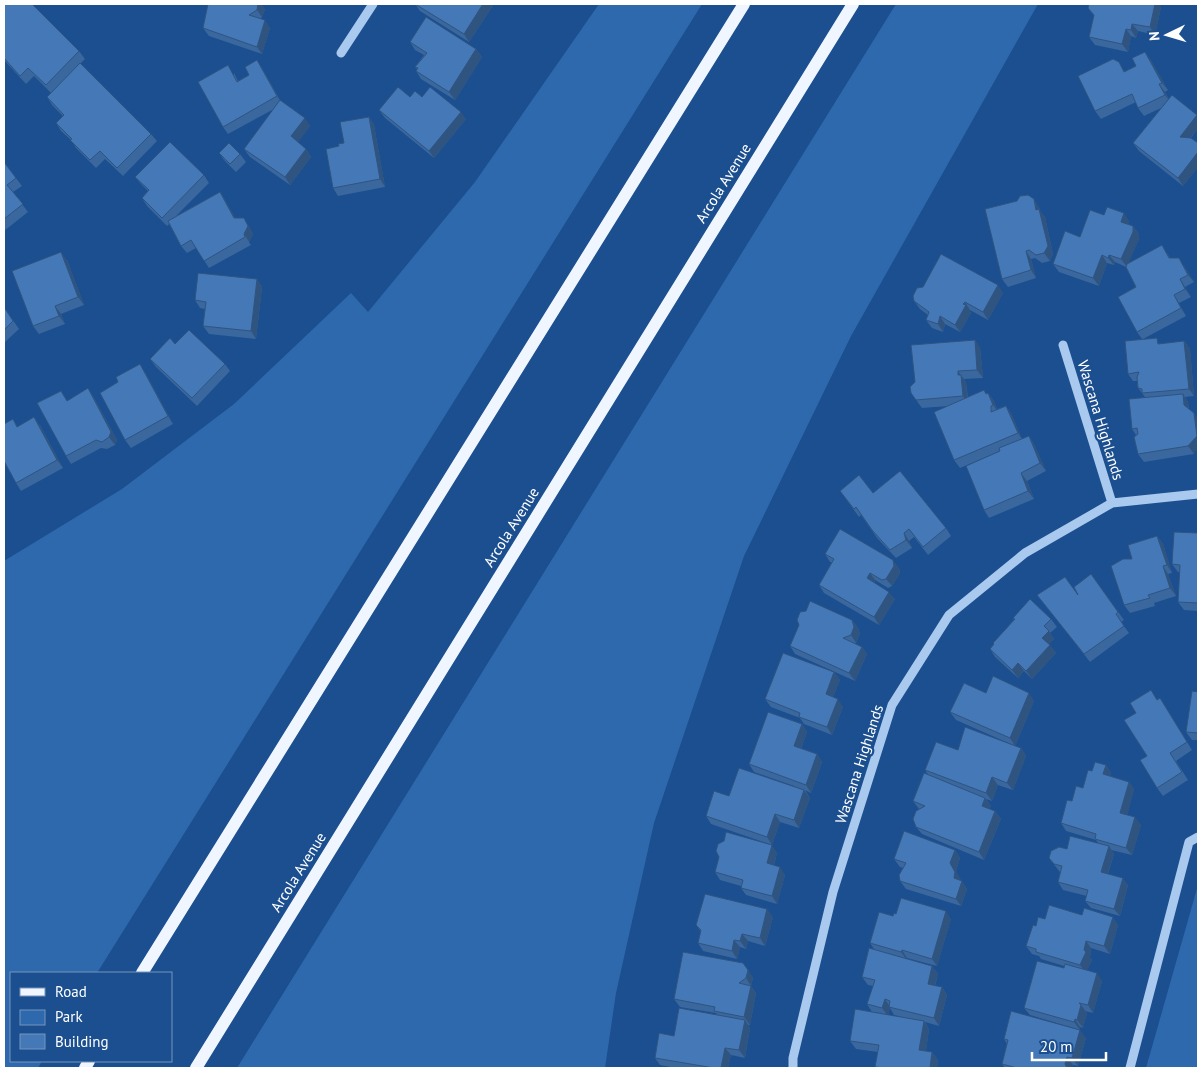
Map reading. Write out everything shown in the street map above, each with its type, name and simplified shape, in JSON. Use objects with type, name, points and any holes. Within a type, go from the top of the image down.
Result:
[{"type":"main road","points":[[143,972],[744,4]]},
{"type":"main road","name":"Arcola Avenue","points":[[196,1068],[853,4]]},
{"type":"street","points":[[341,53],[373,4]]},
{"type":"street","name":"Wascana Highlands","points":[[1063,345],[1112,503]]},
{"type":"street","name":"Wascana Highlands","points":[[793,1068],[832,892],[892,705],[949,615],[1026,553],[1112,503],[1198,494]]},
{"type":"street","points":[[1130,1068],[1189,842],[1198,837]]},
{"type":"green space","points":[[599,4],[702,4],[98,972],[10,972],[10,1062],[41,1062],[38,1068],[4,1068],[4,561],[122,489],[234,404],[351,293],[368,312],[475,182]]},
{"type":"green space","points":[[896,4],[1038,4],[851,336],[744,556],[654,823],[616,993],[605,1068],[237,1068]]},
{"type":"green space","points":[[1198,885],[1198,1068],[1146,1068]]},
{"type":"building","points":[[4,4],[32,4],[79,51],[46,85],[28,68],[20,76],[4,58]]},
{"type":"building","points":[[208,4],[258,4],[257,10],[249,15],[265,20],[257,47],[203,28]]},
{"type":"building","points":[[415,4],[483,4],[464,34]]},
{"type":"building","points":[[1089,4],[1155,4],[1150,27],[1132,24],[1131,30],[1126,29],[1122,44],[1089,37],[1094,15],[1088,8]]},
{"type":"building","points":[[426,17],[476,49],[449,92],[416,71],[418,68],[415,67],[427,53],[410,42]]},
{"type":"building","points":[[1145,52],[1162,83],[1159,84],[1165,95],[1138,108],[1132,94],[1095,111],[1078,76],[1113,59],[1119,62],[1124,72],[1136,66],[1132,58]]},
{"type":"building","points":[[257,60],[277,96],[223,127],[198,82],[228,65],[237,82],[249,75],[245,67]]},
{"type":"building","points":[[80,63],[151,134],[117,168],[100,151],[90,160],[56,123],[64,115],[47,97]]},
{"type":"building","points":[[398,87],[410,97],[415,91],[422,97],[430,87],[461,112],[429,151],[379,110]]},
{"type":"building","points":[[1172,95],[1197,115],[1180,137],[1191,138],[1198,143],[1198,152],[1178,178],[1133,143]]},
{"type":"building","points":[[280,100],[305,118],[291,136],[306,149],[285,177],[244,149]]},
{"type":"building","points":[[369,117],[380,179],[333,188],[326,149],[344,143],[340,122]]},
{"type":"building","points":[[170,142],[204,175],[162,218],[142,198],[149,190],[135,177]]},
{"type":"building","points":[[229,143],[240,154],[230,164],[219,153]]},
{"type":"building","points":[[4,162],[16,178],[7,185],[23,204],[4,219]]},
{"type":"building","points":[[220,192],[234,218],[244,218],[248,226],[244,234],[245,237],[204,261],[191,240],[181,246],[168,221]]},
{"type":"building","points":[[1028,195],[1034,199],[1036,210],[1039,209],[1048,246],[1044,253],[1036,255],[1029,250],[1026,251],[1031,270],[1002,279],[985,209],[1017,201],[1020,196]]},
{"type":"building","points":[[1107,207],[1124,213],[1121,222],[1133,226],[1133,232],[1121,259],[1109,255],[1108,258],[1102,255],[1093,278],[1053,264],[1065,231],[1080,237],[1090,210],[1104,215]]},
{"type":"building","points":[[1162,245],[1169,258],[1179,258],[1188,275],[1180,279],[1185,289],[1174,295],[1181,308],[1137,332],[1118,297],[1136,287],[1126,267],[1127,264]]},
{"type":"building","points":[[61,252],[78,297],[55,306],[59,316],[33,326],[12,271]]},
{"type":"building","points":[[941,254],[998,285],[983,312],[965,302],[963,304],[966,305],[955,325],[940,316],[938,324],[926,320],[929,312],[914,301],[913,296],[917,288],[923,287]]},
{"type":"building","points":[[198,273],[257,279],[251,331],[203,326],[206,302],[195,300]]},
{"type":"building","points":[[4,307],[13,321],[4,330]]},
{"type":"building","points":[[189,330],[225,364],[192,398],[150,359],[170,338],[175,344]]},
{"type":"building","points":[[1157,338],[1158,344],[1184,341],[1189,389],[1142,393],[1142,389],[1138,388],[1137,377],[1139,372],[1128,374],[1125,341]]},
{"type":"building","points":[[975,340],[977,370],[958,371],[958,375],[961,375],[963,396],[916,400],[911,393],[910,387],[915,382],[911,345]]},
{"type":"building","points":[[140,364],[168,416],[125,440],[100,393],[118,382],[116,377]]},
{"type":"building","points":[[88,388],[111,432],[109,437],[102,442],[96,440],[66,456],[37,403],[61,391],[67,401]]},
{"type":"building","points":[[984,390],[986,394],[988,393],[993,405],[991,406],[991,412],[1006,406],[1018,433],[954,460],[934,412]]},
{"type":"building","points":[[1183,394],[1184,405],[1194,413],[1197,436],[1188,446],[1138,454],[1134,437],[1138,434],[1137,428],[1132,429],[1129,399]]},
{"type":"building","points":[[34,417],[57,460],[16,483],[4,461],[4,424],[13,419],[17,427]]},
{"type":"building","points":[[1029,436],[1040,463],[1021,473],[1028,491],[984,510],[966,466],[1000,451],[999,448]]},
{"type":"building","points":[[900,471],[946,528],[923,547],[909,529],[904,533],[906,540],[890,550],[872,530],[856,507],[854,509],[840,491],[859,475],[873,493]]},
{"type":"building","points":[[840,529],[893,560],[894,566],[886,579],[882,580],[870,573],[867,578],[889,592],[874,617],[819,585],[834,559],[825,554]]},
{"type":"building","points":[[1174,532],[1198,533],[1198,603],[1178,602],[1180,565],[1172,564]]},
{"type":"building","points":[[1157,536],[1167,565],[1163,566],[1170,588],[1148,595],[1150,598],[1124,605],[1111,566],[1123,559],[1132,559],[1128,545]]},
{"type":"building","points":[[1091,574],[1118,612],[1116,614],[1124,626],[1084,654],[1037,595],[1065,577],[1078,595],[1074,587]]},
{"type":"building","points":[[1030,599],[1051,619],[1044,626],[1049,631],[1042,638],[1050,645],[1026,671],[1018,663],[1012,670],[990,649]]},
{"type":"building","points":[[810,601],[852,620],[854,627],[851,635],[843,638],[862,647],[849,673],[790,646],[799,625],[797,620],[800,612],[806,611]]},
{"type":"building","points":[[783,653],[834,672],[826,694],[838,699],[827,727],[799,717],[800,713],[765,699]]},
{"type":"building","points":[[993,676],[1029,693],[1010,738],[950,712],[964,683],[986,693]]},
{"type":"building","points":[[1151,690],[1157,700],[1160,698],[1187,742],[1170,753],[1182,772],[1157,788],[1140,760],[1147,756],[1124,720],[1136,713],[1130,703]]},
{"type":"building","points":[[1192,691],[1198,692],[1198,733],[1186,732]]},
{"type":"building","points":[[768,712],[802,724],[794,746],[817,754],[806,785],[749,764]]},
{"type":"building","points":[[965,727],[1021,748],[1007,783],[992,777],[986,793],[925,770],[936,742],[958,750]]},
{"type":"building","points":[[1095,762],[1106,765],[1103,774],[1129,782],[1120,813],[1135,817],[1126,848],[1095,839],[1096,834],[1061,823],[1067,800],[1072,801],[1076,786],[1083,788],[1088,770],[1092,771]]},
{"type":"building","points":[[739,768],[804,790],[794,820],[775,814],[767,837],[706,816],[714,791],[729,796]]},
{"type":"building","points":[[924,773],[985,798],[982,806],[995,811],[979,852],[916,827],[913,819],[916,811],[925,806],[913,801]]},
{"type":"building","points":[[904,831],[955,850],[950,863],[955,872],[954,878],[962,881],[956,899],[900,881],[899,875],[906,863],[894,859]]},
{"type":"building","points":[[726,832],[772,845],[767,863],[780,867],[772,896],[741,888],[743,880],[715,872],[719,857],[716,851],[718,844],[724,841]]},
{"type":"building","points":[[1070,836],[1109,846],[1101,872],[1123,878],[1114,909],[1085,901],[1088,890],[1058,882],[1062,866],[1054,864],[1049,858],[1051,851],[1059,847],[1067,849]]},
{"type":"building","points":[[705,894],[767,909],[760,938],[742,934],[740,941],[734,940],[732,951],[698,943],[701,930],[696,925]]},
{"type":"building","points":[[901,898],[946,911],[932,959],[870,943],[879,912],[893,916],[894,913],[896,914]]},
{"type":"building","points":[[1049,905],[1082,915],[1084,908],[1113,917],[1104,946],[1086,941],[1084,950],[1086,952],[1080,965],[1036,952],[1036,949],[1026,946],[1033,925],[1036,926],[1038,917],[1045,919]]},
{"type":"building","points":[[869,948],[932,966],[928,984],[942,987],[934,1018],[889,1007],[890,1001],[885,999],[882,1008],[867,1004],[875,980],[862,977]]},
{"type":"building","points":[[683,952],[743,963],[748,970],[746,978],[739,983],[751,986],[744,1017],[714,1011],[715,1007],[674,999]]},
{"type":"building","points":[[1037,961],[1064,968],[1065,964],[1097,973],[1088,1005],[1079,1003],[1081,1005],[1077,1020],[1075,1019],[1074,1022],[1024,1008]]},
{"type":"building","points":[[679,1008],[745,1020],[739,1050],[725,1048],[721,1068],[655,1058],[659,1033],[674,1036]]},
{"type":"building","points":[[855,1009],[924,1021],[919,1050],[932,1052],[930,1068],[875,1067],[879,1045],[850,1041]]},
{"type":"building","points":[[1011,1011],[1080,1030],[1072,1058],[1067,1057],[1065,1064],[1067,1068],[1017,1068],[1002,1064],[1008,1040],[1004,1039]]}]
